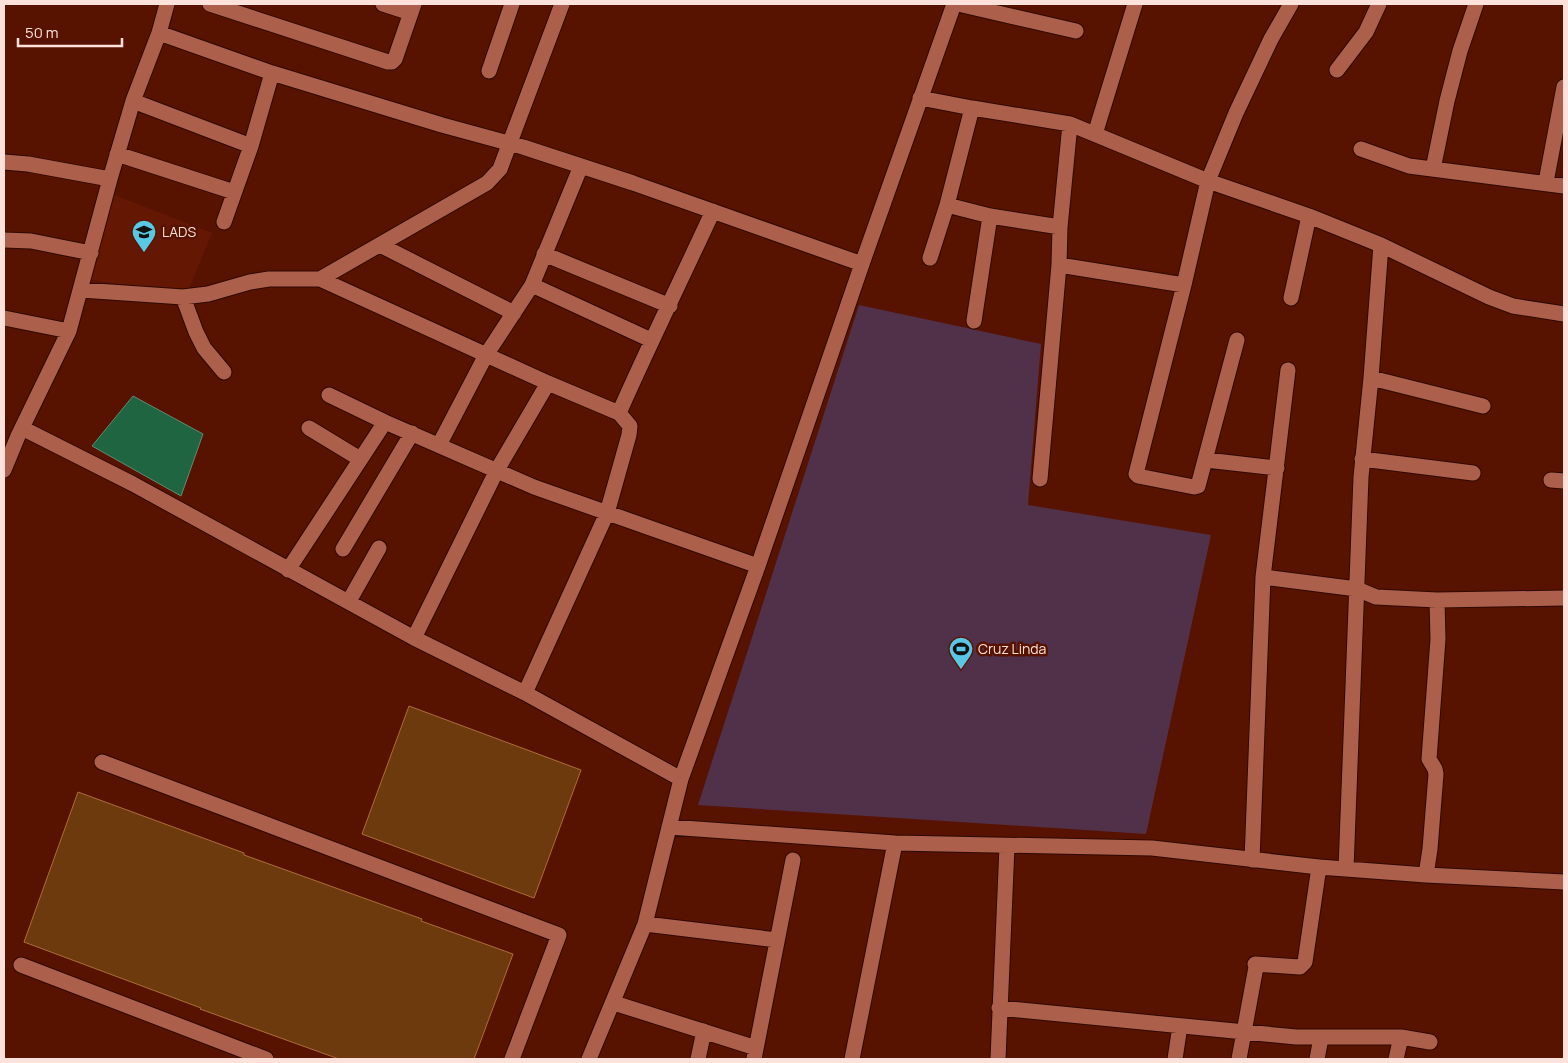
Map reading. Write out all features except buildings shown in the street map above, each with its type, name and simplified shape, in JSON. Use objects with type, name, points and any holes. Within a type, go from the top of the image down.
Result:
[{"type":"street","points":[[4,470],[69,331],[117,154],[133,101],[167,4]]},
{"type":"street","points":[[210,4],[392,62],[395,59],[413,8],[383,4]]},
{"type":"street","points":[[489,71],[512,4]]},
{"type":"street","points":[[320,279],[487,183],[500,169],[562,4]]},
{"type":"street","points":[[589,1059],[614,1003],[645,924],[681,779],[758,566],[954,4]]},
{"type":"street","points":[[958,4],[1076,31]]},
{"type":"street","points":[[1095,134],[1135,4]]},
{"type":"street","points":[[1237,340],[1198,486],[1194,487],[1140,477],[1136,474],[1184,285],[1208,181],[1236,112],[1291,4]]},
{"type":"street","points":[[1337,70],[1366,32],[1379,4]]},
{"type":"street","points":[[1433,169],[1447,101],[1460,51],[1476,4]]},
{"type":"street","points":[[158,33],[272,73],[581,166],[862,264]]},
{"type":"street","points":[[224,222],[251,146],[272,73]]},
{"type":"street","points":[[1546,182],[1564,95]]},
{"type":"street","points":[[920,98],[1070,124],[1208,181],[1309,216],[1381,244],[1489,297],[1513,306],[1564,314]]},
{"type":"street","points":[[133,101],[251,146]]},
{"type":"street","points":[[930,258],[947,205],[972,108]]},
{"type":"street","points":[[1040,479],[1070,124]]},
{"type":"street","points":[[1361,149],[1402,164],[1546,182],[1564,186]]},
{"type":"street","points":[[117,154],[234,192]]},
{"type":"street","points":[[4,162],[28,164],[110,179]]},
{"type":"street","points":[[439,445],[486,355],[532,285],[581,166]]},
{"type":"street","points":[[947,205],[990,216],[1060,227]]},
{"type":"street","points":[[619,413],[651,340],[670,306],[713,211]]},
{"type":"street","points":[[974,321],[990,216]]},
{"type":"street","points":[[1292,298],[1309,216]]},
{"type":"street","points":[[4,240],[31,241],[90,253]]},
{"type":"street","points":[[1346,869],[1362,459],[1371,378],[1381,244]]},
{"type":"street","points":[[380,245],[514,313]]},
{"type":"street","points":[[544,254],[670,306]]},
{"type":"street","points":[[1059,264],[1184,285]]},
{"type":"street","points":[[81,290],[183,297],[208,294],[250,282],[269,279],[320,279],[548,383],[619,413],[630,426],[629,435],[607,513],[525,693]]},
{"type":"street","points":[[532,285],[651,340]]},
{"type":"street","points":[[183,297],[204,348],[224,372]]},
{"type":"street","points":[[4,318],[69,331]]},
{"type":"street","points":[[1252,860],[1263,576],[1288,370]]},
{"type":"street","points":[[1371,378],[1483,406]]},
{"type":"street","points":[[414,638],[497,470],[548,383]]},
{"type":"street","points":[[329,395],[385,422],[534,487],[758,566]]},
{"type":"street","points":[[288,570],[385,422]]},
{"type":"street","points":[[22,428],[133,484],[414,638],[525,693],[681,779]]},
{"type":"street","points":[[309,428],[360,459]]},
{"type":"street","points":[[343,549],[412,433]]},
{"type":"street","points":[[1362,459],[1473,474]]},
{"type":"street","points":[[1206,460],[1277,468]]},
{"type":"street","points":[[349,601],[379,548]]},
{"type":"street","points":[[1263,576],[1357,589],[1376,597],[1437,600],[1564,598]]},
{"type":"street","points":[[1426,875],[1436,774],[1429,760],[1438,639],[1437,600]]},
{"type":"street","points":[[102,762],[558,935],[512,1059]]},
{"type":"street","points":[[669,827],[895,843],[1152,848],[1319,868],[1564,882]]},
{"type":"street","points":[[852,1059],[895,843]]},
{"type":"street","points":[[998,1059],[1006,846]]},
{"type":"street","points":[[614,1003],[704,1031],[755,1053],[793,860]]},
{"type":"street","points":[[1239,1059],[1255,964],[1300,967],[1305,962],[1319,868]]},
{"type":"street","points":[[645,924],[777,940]]},
{"type":"street","points":[[21,965],[266,1059]]},
{"type":"street","points":[[999,1008],[1243,1033],[1321,1038],[1401,1037],[1430,1042]]},
{"type":"street","points":[[1175,1059],[1180,1026]]},
{"type":"street","points":[[698,1059],[704,1031]]},
{"type":"street","points":[[1396,1059],[1401,1037]]},
{"type":"street","points":[[1317,1059],[1321,1038]]},
{"type":"shaded area","points":[[112,194],[212,233],[186,296],[88,279]]},
{"type":"shaded area","name":"Cruz Linda","points":[[859,305],[1041,344],[1028,505],[1211,535],[1146,834],[698,805]]},
{"type":"shaded area","points":[[133,396],[203,434],[181,496],[92,446]]},
{"type":"place","name":"LADS","points":[[144,253]]},
{"type":"place","name":"Cruz Linda","points":[[961,670]]}]
